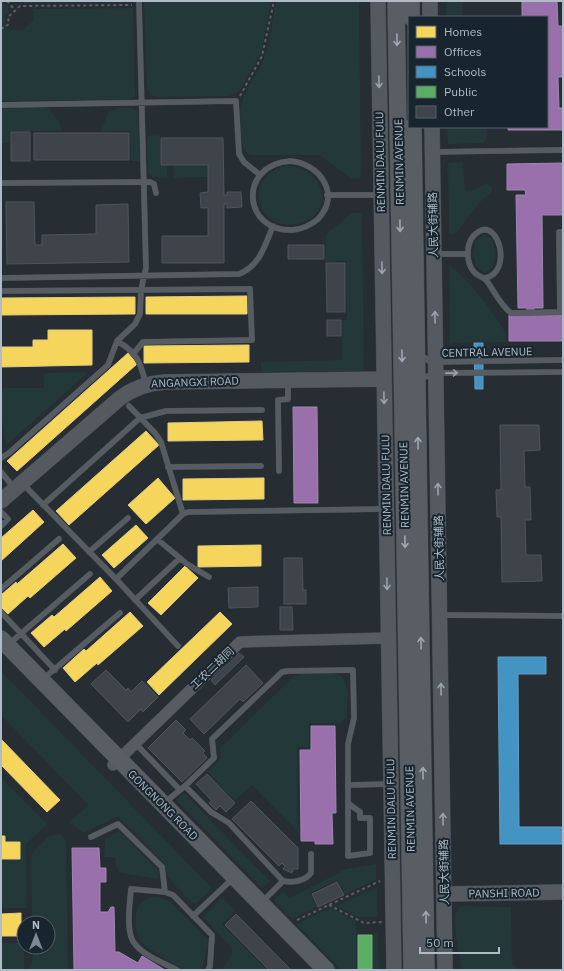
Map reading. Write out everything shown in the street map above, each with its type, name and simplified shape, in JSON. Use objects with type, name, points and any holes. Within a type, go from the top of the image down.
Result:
[{"type":"main road","name":"RENMIN DALU FULU","points":[[378,1],[394,970]]},
{"type":"main road","name":"RENMIN AVENUE","points":[[396,1],[412,970]]},
{"type":"main road","points":[[411,1],[411,16]]},
{"type":"main road","points":[[430,1],[430,16]]},
{"type":"main road","name":"RENMIN AVENUE","points":[[413,128],[426,970]]},
{"type":"main road","name":"人民大街辅路","points":[[432,128],[446,970]]},
{"type":"main road","name":"ANGANGXI ROAD","points":[[1,501],[119,399],[127,393],[146,384],[165,382],[384,379]]},
{"type":"main road","name":"GONGNONG ROAD","points":[[3,645],[41,681],[228,883],[314,970]]},
{"type":"main road","name":"GONGNONG ROAD","points":[[3,645],[115,762],[162,804],[326,970]]},
{"type":"main road","name":"PANSHI ROAD","points":[[444,894],[563,892]]},
{"type":"street","name":"工农二胡同","points":[[115,762],[240,642],[249,640],[388,638]]},
{"type":"lane","points":[[1,458],[9,453],[108,365],[117,341],[135,324],[140,314],[141,290],[146,268],[139,3]]},
{"type":"lane","points":[[1,105],[236,102],[239,154],[244,162],[260,175]]},
{"type":"lane","points":[[432,152],[563,150]]},
{"type":"lane","points":[[290,161],[301,162],[312,167],[326,184],[328,195],[323,211],[312,223],[296,230],[284,230],[273,226],[260,216],[253,201],[253,190],[260,175],[268,167],[278,162],[290,161]]},
{"type":"lane","points":[[1,183],[144,181],[154,184],[156,193]]},
{"type":"lane","points":[[328,195],[381,195]]},
{"type":"lane","points":[[1,278],[240,274],[248,271],[259,259],[273,226]]},
{"type":"lane","points":[[485,278],[494,273],[500,263],[500,249],[496,236],[487,230],[478,232],[470,241],[468,254],[473,271],[478,276],[485,278],[511,313],[560,312],[559,232],[563,232]]},
{"type":"lane","points":[[434,254],[468,254]]},
{"type":"lane","points":[[1,291],[250,289],[252,340],[143,342],[134,353]]},
{"type":"lane","points":[[117,341],[130,348],[138,357],[146,384]]},
{"type":"lane","name":"CENTRAL AVENUE","points":[[417,348],[424,358],[436,368],[563,372]]},
{"type":"lane","name":"CENTRAL AVENUE","points":[[417,385],[436,368],[563,360]]},
{"type":"lane","points":[[279,471],[278,400],[288,399],[288,380]]},
{"type":"lane","points":[[129,406],[155,433],[161,442],[183,514]]},
{"type":"lane","points":[[43,505],[140,418],[166,411],[262,410]]},
{"type":"lane","points":[[168,467],[262,466]]},
{"type":"lane","points":[[1,472],[43,505],[116,579],[178,646]]},
{"type":"lane","points":[[116,579],[183,514],[386,510]]},
{"type":"lane","points":[[1,512],[8,519],[1,526]]},
{"type":"lane","points":[[89,552],[128,518]]},
{"type":"lane","points":[[1,590],[59,539]]},
{"type":"lane","points":[[157,539],[180,558],[209,577]]},
{"type":"lane","points":[[135,600],[180,558]]},
{"type":"lane","points":[[3,645],[22,634],[90,574]]},
{"type":"lane","points":[[1,612],[55,670]]},
{"type":"lane","points":[[41,681],[120,613]]},
{"type":"lane","points":[[440,615],[563,616]]},
{"type":"lane","points":[[162,804],[185,786],[214,758],[212,739],[282,672],[296,670],[353,670],[354,718],[348,744],[348,856],[370,853],[370,818],[360,818],[360,812],[349,804]]},
{"type":"lane","points":[[135,743],[180,790]]},
{"type":"lane","points":[[349,785],[390,784]]},
{"type":"lane","points":[[185,786],[211,812],[229,823],[283,881],[291,883],[307,877],[311,873],[311,854]]},
{"type":"lane","points":[[91,837],[118,824],[162,867],[165,892]]},
{"type":"lane","points":[[261,904],[283,881]]},
{"type":"lane","points":[[193,916],[228,883]]},
{"type":"lane","points":[[177,970],[134,944],[130,936],[131,889],[165,892],[173,895],[212,935],[210,966],[208,970]]},
{"type":"path","points":[[7,1],[15,10]]},
{"type":"path","points":[[236,102],[262,56],[274,1]]},
{"type":"path","points":[[1,29],[9,24],[8,17],[20,6],[139,3]]},
{"type":"path","points":[[290,923],[383,880]]},
{"type":"path","points":[[329,905],[364,923],[384,922]]},
{"type":"green space","points":[[1,1],[10,10],[5,15],[6,30],[22,30],[34,20],[34,9],[133,8],[135,96],[129,100],[1,101]]},
{"type":"green space","points":[[25,1],[133,1],[133,2],[23,3]]},
{"type":"green space","points":[[144,1],[271,1],[261,53],[239,92],[229,96],[156,97],[150,94],[147,87]]},
{"type":"green space","points":[[276,1],[359,1],[361,178],[352,179],[319,155],[250,155],[242,144],[240,119],[242,102],[246,91],[262,63],[270,37]]},
{"type":"green space","points":[[446,1],[462,1],[462,16],[446,16]]},
{"type":"green space","points":[[47,107],[59,121],[62,131],[10,131],[10,143],[1,143],[1,108]]},
{"type":"green space","points":[[116,108],[133,108],[138,112],[140,161],[131,161],[130,131],[100,132],[109,112]]},
{"type":"green space","points":[[447,128],[486,128],[487,139],[483,143],[448,144]]},
{"type":"green space","points":[[160,135],[160,166],[167,166],[167,178],[152,177],[148,172],[147,136]]},
{"type":"green space","points":[[463,162],[465,189],[470,191],[487,184],[492,187],[492,192],[480,202],[456,233],[449,235],[448,163]]},
{"type":"green space","points":[[173,166],[207,166],[207,177],[174,178]]},
{"type":"green space","points":[[285,166],[298,167],[309,173],[316,180],[321,190],[322,200],[319,209],[312,217],[300,223],[286,224],[274,221],[265,213],[260,204],[259,192],[262,182],[271,172]]},
{"type":"green space","points":[[352,213],[362,213],[364,371],[261,372],[261,362],[342,360],[342,320],[347,320],[346,261],[325,262],[326,234]]},
{"type":"green space","points":[[484,234],[492,239],[496,253],[492,268],[485,273],[477,268],[473,254],[476,240]]},
{"type":"green space","points":[[449,266],[455,269],[470,284],[495,315],[506,334],[506,342],[450,343]]},
{"type":"green space","points":[[85,372],[85,375],[6,446],[1,415],[1,388],[44,388],[44,373]]},
{"type":"green space","points":[[1,671],[211,887],[210,891],[197,903],[191,903],[167,876],[164,863],[118,816],[86,832],[82,832],[71,824],[71,821],[88,805],[1,715]]},
{"type":"green space","points":[[335,673],[344,680],[346,685],[348,698],[346,717],[340,723],[309,723],[309,747],[297,747],[298,832],[252,785],[235,800],[207,772],[221,758],[220,748],[293,677],[300,674]]},
{"type":"green space","points":[[1,777],[47,824],[26,844],[27,908],[1,908]]},
{"type":"green space","points":[[184,793],[270,881],[262,888],[176,800]]},
{"type":"green space","points":[[118,832],[121,833],[158,870],[159,874],[157,879],[120,873],[116,866],[115,857],[104,857],[105,838]]},
{"type":"green space","points":[[60,834],[66,840],[68,970],[29,970],[32,964],[33,955],[56,955],[56,915],[32,915],[31,855],[48,836]]},
{"type":"green space","points":[[376,864],[376,880],[345,894],[338,880],[310,893],[317,907],[292,919],[274,901],[283,891],[290,898],[346,869]]},
{"type":"green space","points":[[377,887],[377,917],[358,917],[336,906]]},
{"type":"green space","points":[[157,896],[170,902],[207,939],[207,947],[202,970],[186,970],[163,958],[142,943],[139,939],[136,926],[136,914],[139,905],[146,899]]},
{"type":"green space","points":[[220,899],[224,899],[235,910],[222,924],[267,970],[222,970],[232,954],[231,947],[203,917]]},
{"type":"green space","points":[[461,906],[511,907],[512,964],[520,970],[462,970],[456,938],[455,915]]},
{"type":"green space","points":[[331,908],[356,921],[356,970],[342,970],[296,924]]},
{"type":"green space","points":[[373,933],[378,933],[379,970],[373,970]]},
{"type":"green space","points":[[1,943],[16,943],[16,955],[24,955],[24,970],[1,970]]},
{"type":"building: Homes","points":[[247,296],[247,314],[146,314],[146,297]]},
{"type":"building: Homes","points":[[135,297],[135,314],[1,315],[1,298]]},
{"type":"building: Homes","points":[[48,330],[92,330],[92,365],[1,367],[1,347],[33,347],[33,340],[48,340]]},
{"type":"building: Homes","points":[[249,345],[249,362],[144,363],[144,346]]},
{"type":"building: Homes","points":[[128,353],[137,364],[17,471],[7,461]]},
{"type":"building: Homes","points":[[262,421],[263,440],[168,441],[168,423]]},
{"type":"building: Homes","points":[[146,431],[159,445],[69,525],[56,511]]},
{"type":"building: Homes","points":[[158,478],[175,498],[146,524],[128,505]]},
{"type":"building: Homes","points":[[264,478],[264,499],[183,500],[183,479]]},
{"type":"building: Homes","points":[[33,510],[44,522],[1,561],[1,538]]},
{"type":"building: Homes","points":[[136,525],[148,538],[114,568],[102,555]]},
{"type":"building: Homes","points":[[63,544],[76,558],[30,598],[28,596],[8,614],[1,607],[1,595],[16,582],[17,584]]},
{"type":"building: Homes","points":[[261,545],[261,566],[198,567],[198,546]]},
{"type":"building: Homes","points":[[185,566],[198,578],[161,615],[148,603]]},
{"type":"building: Homes","points":[[100,577],[112,591],[66,631],[65,629],[44,647],[31,633],[52,615],[54,617]]},
{"type":"building: Homes","points":[[130,612],[143,626],[98,665],[97,663],[75,682],[63,668],[84,649],[86,651]]},
{"type":"building: Homes","points":[[220,612],[232,624],[159,695],[147,682]]},
{"type":"building: Homes","points":[[1,739],[60,800],[47,812],[1,765]]},
{"type":"building: Homes","points":[[1,836],[5,836],[5,842],[20,842],[20,859],[1,859]]},
{"type":"building: Homes","points":[[21,913],[21,915],[16,915],[16,936],[1,936],[1,914]]},
{"type":"building: Offices","points":[[522,1],[557,1],[558,26],[563,26],[563,77],[558,77],[559,108],[563,108],[563,130],[508,130],[508,128],[548,128],[548,16],[522,16]]},
{"type":"building: Offices","points":[[563,163],[563,215],[542,215],[543,308],[534,308],[534,314],[563,314],[563,341],[509,341],[509,315],[527,315],[527,308],[518,308],[516,195],[526,195],[525,190],[507,190],[507,164]]},
{"type":"building: Offices","points":[[293,407],[317,407],[318,503],[294,503]]},
{"type":"building: Offices","points":[[311,726],[335,726],[336,813],[332,813],[333,844],[315,844],[315,841],[301,841],[300,750],[311,750]]},
{"type":"building: Offices","points":[[72,848],[99,848],[100,868],[106,868],[106,882],[100,882],[100,912],[108,912],[111,907],[114,907],[115,952],[119,952],[138,963],[142,956],[165,970],[74,970]]},
{"type":"building: Schools","points":[[474,343],[483,343],[483,389],[475,389]]},
{"type":"building: Schools","points":[[498,657],[546,657],[546,674],[518,674],[519,827],[563,827],[563,844],[500,844]]},
{"type":"building: Public","points":[[358,935],[372,935],[372,969],[358,969]]},
{"type":"building: Other","points":[[11,132],[30,132],[30,161],[11,161]]},
{"type":"building: Other","points":[[34,133],[129,133],[129,160],[34,160]]},
{"type":"building: Other","points":[[161,138],[223,138],[224,195],[227,195],[227,192],[241,192],[242,207],[227,208],[227,204],[224,204],[224,263],[162,263],[162,236],[208,236],[208,208],[201,208],[200,193],[208,192],[208,165],[161,165]]},
{"type":"building: Other","points":[[6,202],[34,202],[35,245],[42,245],[42,235],[96,234],[96,205],[128,204],[129,262],[7,264]]},
{"type":"building: Other","points":[[288,245],[324,245],[324,259],[288,259]]},
{"type":"building: Other","points":[[326,263],[345,263],[345,312],[327,312]]},
{"type":"building: Other","points":[[327,320],[341,320],[341,336],[327,336]]},
{"type":"building: Other","points":[[500,425],[539,425],[540,450],[524,451],[525,487],[530,487],[531,520],[525,520],[526,555],[541,555],[542,581],[502,582],[501,517],[497,517],[496,490],[501,490]]},
{"type":"building: Other","points":[[284,558],[302,558],[303,590],[306,590],[306,604],[284,604]]},
{"type":"building: Other","points":[[258,587],[258,607],[229,608],[228,588]]},
{"type":"building: Other","points":[[280,607],[292,607],[293,630],[280,630]]},
{"type":"building: Other","points":[[239,653],[244,657],[215,685],[211,680]]},
{"type":"building: Other","points":[[246,665],[263,683],[243,702],[240,699],[204,734],[190,719]]},
{"type":"building: Other","points":[[106,670],[126,690],[128,688],[131,692],[142,681],[158,697],[143,712],[141,709],[128,722],[91,684]]},
{"type":"building: Other","points":[[176,720],[186,730],[183,733],[190,740],[192,738],[205,751],[203,753],[207,758],[182,782],[148,748]]},
{"type":"building: Other","points":[[207,774],[235,803],[226,812],[220,806],[216,810],[209,803],[212,801],[196,784]]},
{"type":"building: Other","points":[[251,801],[298,848],[298,869],[293,869],[292,873],[283,869],[285,866],[282,863],[279,866],[232,819]]},
{"type":"building: Other","points":[[337,882],[344,895],[318,907],[312,894]]},
{"type":"building: Other","points":[[236,914],[291,970],[269,970],[225,925]]}]
